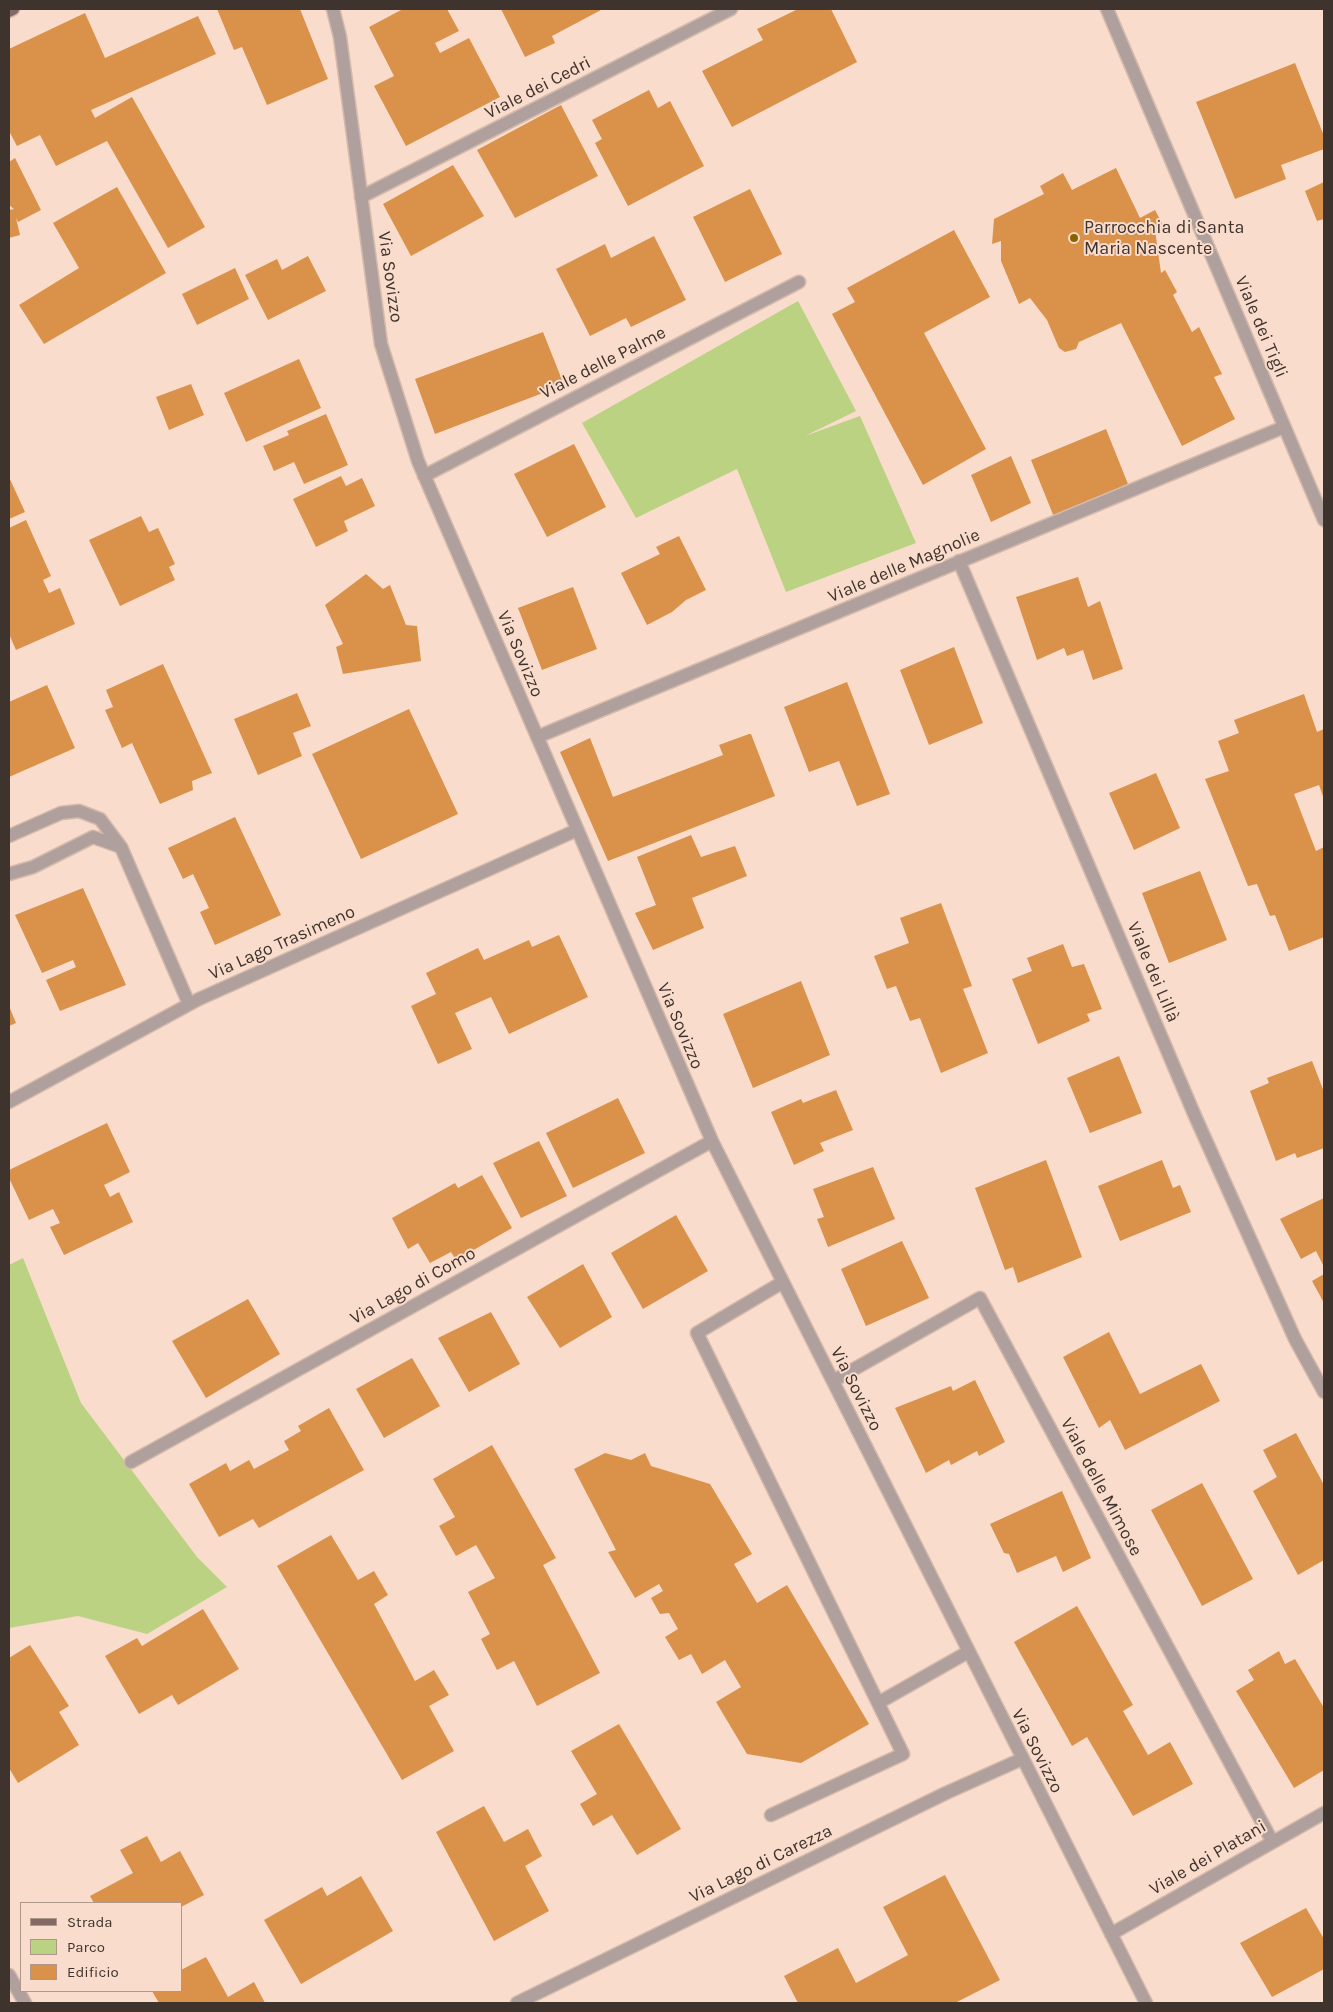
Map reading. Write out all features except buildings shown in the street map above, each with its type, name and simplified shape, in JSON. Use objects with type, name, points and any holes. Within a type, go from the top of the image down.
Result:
[{"type":"main road","points":[[9,11],[13,9]]},
{"type":"street","name":"Via Sovizzo","points":[[333,9],[340,37],[381,344],[424,476],[712,1141],[1146,2003]]},
{"type":"street","name":"Viale dei Cedri","points":[[362,197],[731,9]]},
{"type":"street","name":"Viale dei Tigli","points":[[1108,9],[1324,520]]},
{"type":"street","name":"Viale delle Palme","points":[[424,476],[798,282]]},
{"type":"street","name":"Viale delle Magnolie","points":[[537,737],[1284,427]]},
{"type":"street","name":"Viale dei Lillà","points":[[959,562],[1195,1116],[1295,1339],[1324,1392]]},
{"type":"street","points":[[9,836],[61,813],[79,811],[100,819],[121,847],[190,1004]]},
{"type":"street","name":"Via Lago Trasimeno","points":[[9,1102],[190,1004],[577,830]]},
{"type":"street","points":[[9,874],[33,867],[93,837],[121,847]]},
{"type":"street","name":"Via Lago di Como","points":[[131,1462],[712,1141]]},
{"type":"street","points":[[771,1815],[903,1754],[697,1333],[783,1282]]},
{"type":"street","name":"Viale delle Mimose","points":[[833,1381],[980,1298],[1272,1841]]},
{"type":"street","points":[[878,1704],[968,1652]]},
{"type":"street","name":"Via Lago di Carezza","points":[[517,2003],[946,1793],[1022,1759]]},
{"type":"street","name":"Viale dei Platani","points":[[1111,1934],[1324,1813]]},
{"type":"street","points":[[9,1975],[26,2003]]},
{"type":"green space","points":[[798,301],[856,411],[805,436],[860,416],[916,543],[786,592],[737,469],[636,518],[582,423]]},
{"type":"green space","points":[[23,1258],[81,1403],[197,1557],[227,1587],[147,1634],[78,1616],[9,1628],[9,1265]]},
{"type":"place","name":"Parrocchia di Santa Maria Nascente","points":[[1074,238]]}]
